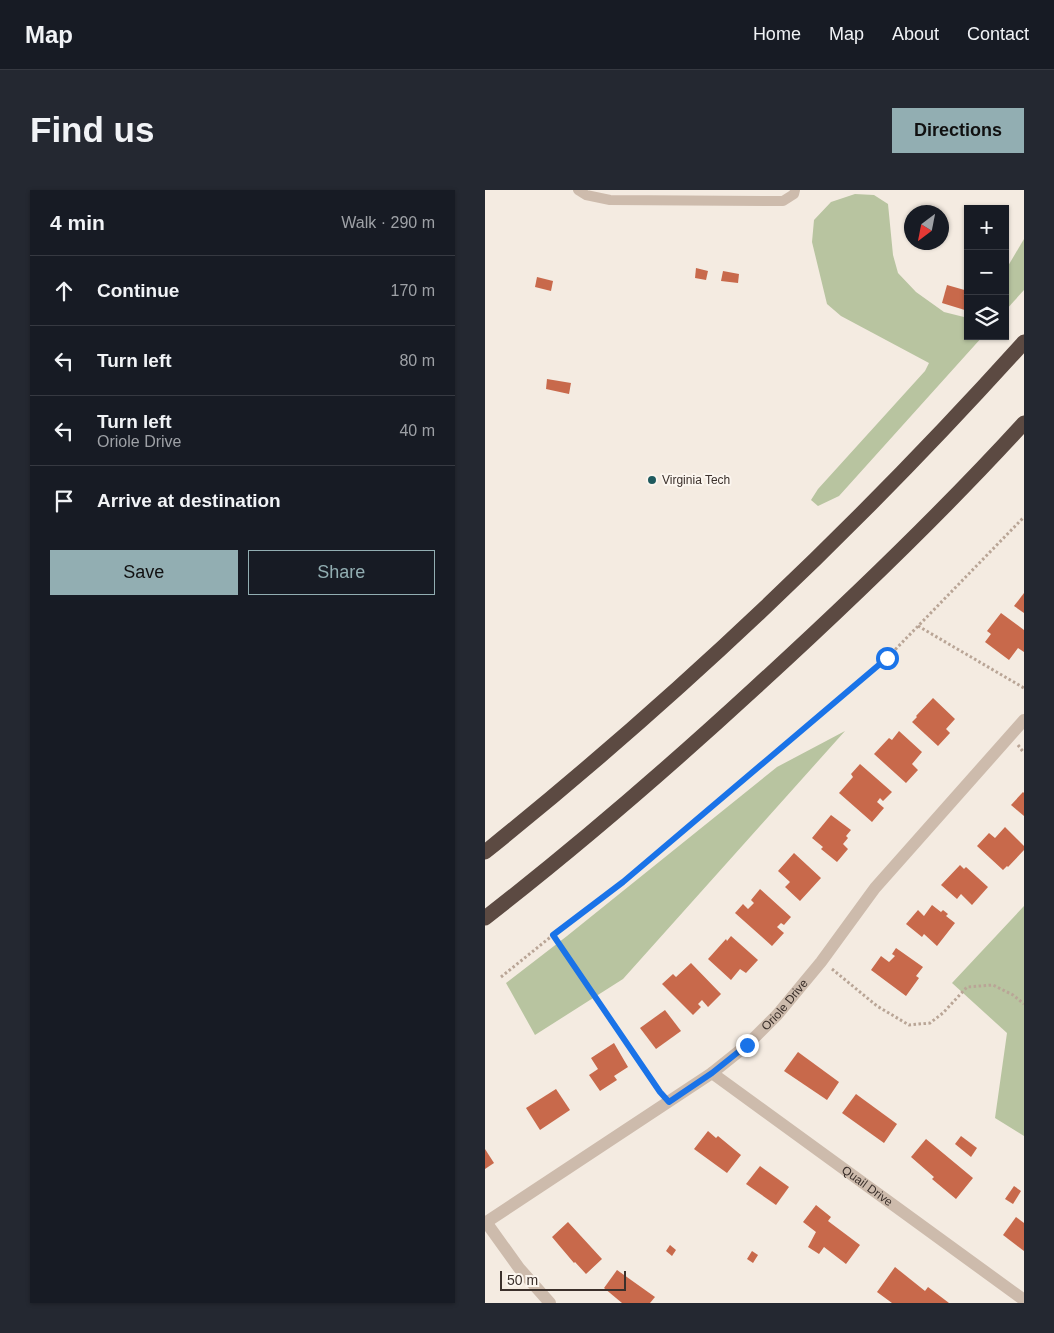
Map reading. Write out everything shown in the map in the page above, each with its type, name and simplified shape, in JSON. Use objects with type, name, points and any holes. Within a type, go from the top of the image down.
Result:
[{"type":"highway","points":[[485,852],[646,717],[776,598],[926,449],[1024,342]]},
{"type":"highway","points":[[485,918],[650,782],[766,678],[898,554],[1024,424]]},
{"type":"street","name":"Oriole Drive","points":[[486,1222],[712,1073],[747,1045],[777,1016],[821,962],[875,888],[1024,720]]},
{"type":"street","name":"Quail Drive","points":[[712,1073],[1024,1300]]},
{"type":"street","points":[[486,1222],[519,1268],[550,1303]]},
{"type":"lane","points":[[578,190],[586,195],[610,200],[783,201],[794,194],[795,190]]},
{"type":"path","points":[[501,977],[623,882],[887,658],[1024,517]]},
{"type":"path","points":[[918,626],[1024,688]]},
{"type":"path","points":[[553,935],[660,1092],[669,1102]]},
{"type":"path","points":[[821,962],[877,1006],[909,1026],[930,1023],[943,1013],[967,987],[993,985],[1013,995],[1024,1004]]},
{"type":"green space","points":[[855,194],[874,195],[888,204],[893,255],[898,273],[916,292],[944,312],[964,317],[964,340],[979,340],[839,496],[818,506],[811,500],[818,489],[925,371],[929,363],[841,316],[827,304],[812,242],[814,220],[831,202]]},
{"type":"green space","points":[[1024,239],[1024,290],[1009,307],[1009,295],[1009,264]]},
{"type":"green space","points":[[845,731],[623,979],[535,1035],[506,983],[777,767]]},
{"type":"green space","points":[[1024,906],[1024,1136],[995,1118],[1007,1033],[952,983]]},
{"type":"building","points":[[696,268],[708,271],[706,280],[695,278]]},
{"type":"building","points":[[723,271],[739,274],[738,283],[721,281]]},
{"type":"building","points":[[537,277],[553,281],[551,291],[535,287]]},
{"type":"building","points":[[947,285],[964,290],[964,310],[942,303]]},
{"type":"building","points":[[547,379],[571,383],[569,394],[546,389]]},
{"type":"building","points":[[1024,593],[1024,613],[1014,606]]},
{"type":"building","points":[[1001,613],[1024,630],[1024,652],[1018,648],[1009,660],[985,642],[991,634],[987,631]]},
{"type":"building","points":[[933,698],[955,719],[946,729],[950,733],[938,746],[912,722]]},
{"type":"building","points":[[899,731],[922,752],[912,764],[918,770],[906,783],[874,754],[889,738],[892,740]]},
{"type":"building","points":[[860,764],[892,792],[883,801],[880,798],[877,802],[884,808],[872,822],[839,793],[853,777],[851,774]]},
{"type":"building","points":[[1024,793],[1024,816],[1011,805]]},
{"type":"building","points":[[831,815],[851,830],[843,844],[848,849],[837,862],[821,849],[823,847],[812,838]]},
{"type":"building","points":[[1005,827],[1024,846],[1024,850],[1003,870],[977,846],[989,833],[995,838]]},
{"type":"building","points":[[794,853],[821,878],[800,901],[785,887],[790,882],[778,871]]},
{"type":"building","points":[[960,865],[964,869],[966,867],[988,887],[972,905],[961,894],[957,899],[941,885]]},
{"type":"building","points":[[760,889],[791,917],[784,925],[781,923],[777,927],[784,933],[772,946],[735,913],[743,904],[748,909],[754,903],[751,900]]},
{"type":"building","points":[[932,905],[941,912],[943,910],[948,914],[946,916],[955,923],[937,946],[924,934],[922,937],[906,924],[918,910],[924,916]]},
{"type":"building","points":[[731,936],[758,960],[746,973],[740,969],[731,980],[708,959]]},
{"type":"building","points":[[896,948],[923,967],[916,976],[919,978],[906,996],[871,970],[881,956],[889,962],[895,956],[892,954]]},
{"type":"building","points":[[691,963],[721,994],[708,1007],[702,1000],[698,1004],[701,1007],[693,1015],[662,984],[673,974],[676,977]]},
{"type":"building","points":[[665,1010],[681,1031],[656,1049],[640,1028]]},
{"type":"building","points":[[614,1043],[628,1067],[614,1076],[617,1080],[600,1091],[589,1075],[598,1069],[591,1058]]},
{"type":"building","points":[[798,1052],[839,1082],[827,1100],[784,1071]]},
{"type":"building","points":[[556,1089],[570,1110],[540,1130],[526,1108]]},
{"type":"building","points":[[856,1094],[897,1124],[884,1143],[842,1113]]},
{"type":"building","points":[[708,1131],[716,1138],[718,1136],[741,1155],[727,1173],[694,1149]]},
{"type":"building","points":[[961,1136],[977,1148],[971,1157],[955,1144]]},
{"type":"building","points":[[926,1139],[973,1178],[956,1199],[932,1179],[934,1177],[911,1157]]},
{"type":"building","points":[[485,1149],[494,1163],[485,1169]]},
{"type":"building","points":[[760,1166],[789,1187],[776,1205],[746,1184]]},
{"type":"building","points":[[1014,1186],[1021,1191],[1013,1204],[1005,1199]]},
{"type":"building","points":[[816,1205],[831,1217],[828,1221],[860,1245],[846,1264],[824,1247],[819,1254],[808,1247],[816,1232],[803,1222]]},
{"type":"building","points":[[1016,1217],[1024,1223],[1024,1251],[1003,1235]]},
{"type":"building","points":[[568,1222],[602,1259],[586,1274],[552,1237]]},
{"type":"building","points":[[670,1245],[676,1250],[672,1256],[666,1251]]},
{"type":"building","points":[[752,1251],[758,1255],[753,1263],[747,1259]]},
{"type":"building","points":[[895,1267],[925,1291],[928,1287],[949,1303],[892,1303],[877,1292]]},
{"type":"building","points":[[617,1270],[655,1297],[650,1303],[622,1303],[604,1288]]},
{"type":"place","name":"Virginia Tech","points":[[652,480]]},
{"type":"route","points":[[747,1045],[712,1073],[669,1102],[660,1092],[553,935],[623,882],[887,658]]}]
